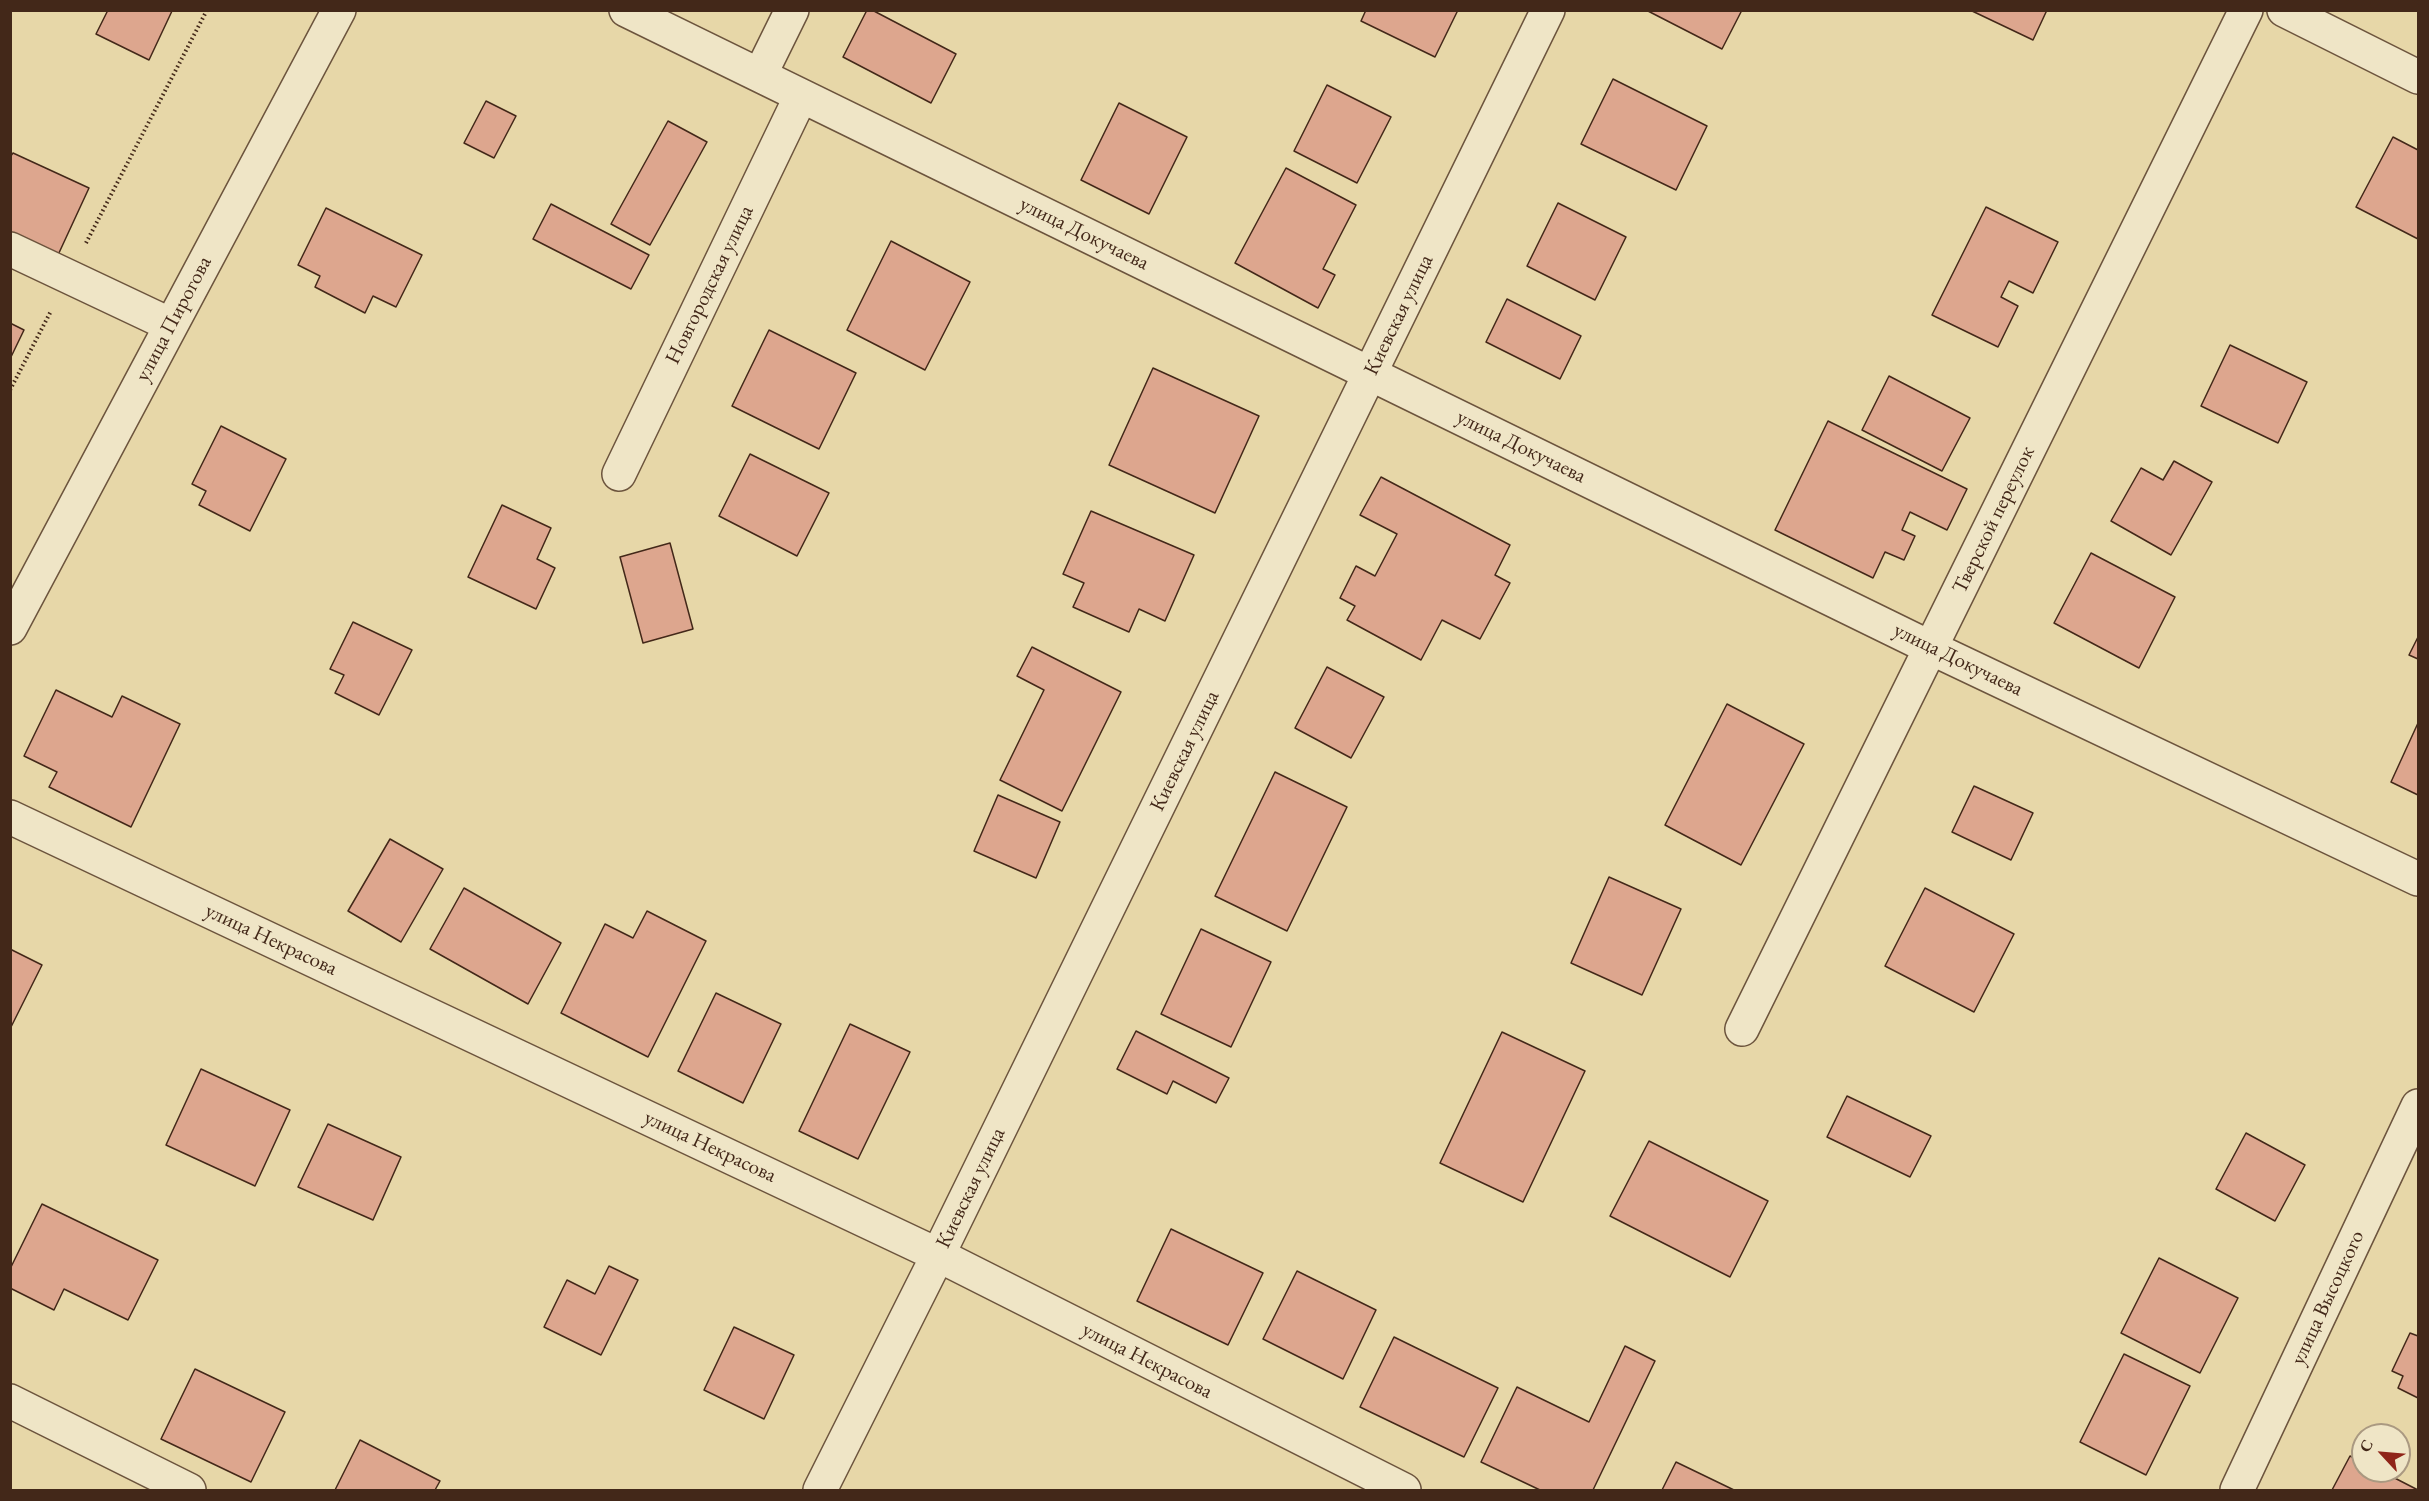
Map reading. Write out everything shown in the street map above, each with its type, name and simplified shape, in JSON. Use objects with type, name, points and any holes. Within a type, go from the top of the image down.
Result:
[{"type":"street","name":"улица Пирогова","points":[[10,628],[339,10]]},
{"type":"street","name":"улица Докучаева","points":[[626,10],[1931,648],[2418,879]]},
{"type":"street","points":[[760,75],[792,10]]},
{"type":"street","name":"Киевская улица","points":[[820,1491],[1548,10]]},
{"type":"street","name":"Тверской переулок","points":[[1742,1029],[2246,10]]},
{"type":"street","points":[[2284,10],[2418,77]]},
{"type":"street","name":"Новгородская улица","points":[[619,474],[801,96]]},
{"type":"street","points":[[10,249],[171,325]]},
{"type":"street","name":"улица Некрасова","points":[[10,817],[938,1255],[1404,1491]]},
{"type":"street","name":"улица Высоцкого","points":[[2237,1491],[2418,1106]]},
{"type":"street","points":[[10,1401],[155,1483],[189,1491]]},
{"type":"path","points":[[10,390],[207,10]]},
{"type":"building","points":[[108,10],[172,11],[149,60],[96,34]]},
{"type":"building","points":[[867,10],[872,10],[956,54],[931,103],[843,57]]},
{"type":"building","points":[[1366,10],[1458,10],[1435,57],[1361,21]]},
{"type":"building","points":[[1646,10],[1742,10],[1722,49]]},
{"type":"building","points":[[1970,10],[2047,10],[2033,40]]},
{"type":"building","points":[[1613,79],[1707,126],[1676,190],[1581,144]]},
{"type":"building","points":[[1327,85],[1391,117],[1357,183],[1294,151]]},
{"type":"building","points":[[486,101],[516,116],[494,158],[464,143]]},
{"type":"building","points":[[1119,103],[1187,137],[1149,214],[1081,180]]},
{"type":"building","points":[[668,121],[707,142],[650,245],[611,224]]},
{"type":"building","points":[[2393,137],[2418,150],[2418,239],[2356,207]]},
{"type":"building","points":[[13,153],[89,188],[58,255],[10,233],[10,157]]},
{"type":"building","points":[[1286,168],[1356,205],[1323,269],[1335,275],[1318,308],[1235,263]]},
{"type":"building","points":[[1558,203],[1626,237],[1595,300],[1527,266]]},
{"type":"building","points":[[551,204],[649,255],[631,289],[533,239]]},
{"type":"building","points":[[1986,207],[2058,242],[2033,293],[2009,281],[2001,297],[2018,306],[1998,347],[1932,315]]},
{"type":"building","points":[[326,208],[422,255],[396,307],[373,296],[365,313],[315,287],[320,276],[298,265]]},
{"type":"building","points":[[891,241],[970,282],[925,370],[847,330]]},
{"type":"building","points":[[1507,299],[1581,336],[1560,379],[1486,342]]},
{"type":"building","points":[[10,323],[24,330],[10,359]]},
{"type":"building","points":[[769,330],[856,373],[819,449],[732,406]]},
{"type":"building","points":[[2230,345],[2307,382],[2278,443],[2201,406]]},
{"type":"building","points":[[1153,368],[1259,416],[1215,513],[1109,465]]},
{"type":"building","points":[[1889,376],[1970,418],[1942,471],[1862,430]]},
{"type":"building","points":[[1828,421],[1967,489],[1947,530],[1910,512],[1902,530],[1915,536],[1904,560],[1885,552],[1873,578],[1775,530]]},
{"type":"building","points":[[221,426],[286,459],[250,531],[199,505],[206,491],[192,484]]},
{"type":"building","points":[[750,454],[829,493],[797,556],[719,516]]},
{"type":"building","points":[[2174,461],[2212,482],[2171,555],[2111,521],[2141,468],[2163,480]]},
{"type":"building","points":[[1381,477],[1510,545],[1495,575],[1510,583],[1480,639],[1442,620],[1421,660],[1347,620],[1355,606],[1340,598],[1356,566],[1375,576],[1397,534],[1360,515]]},
{"type":"building","points":[[502,505],[551,528],[537,559],[555,568],[536,609],[468,577]]},
{"type":"building","points":[[1091,511],[1194,555],[1165,621],[1139,609],[1129,632],[1073,607],[1084,583],[1063,574]]},
{"type":"building","points":[[670,543],[693,629],[643,643],[620,557]]},
{"type":"building","points":[[2091,553],[2175,597],[2139,668],[2054,623]]},
{"type":"building","points":[[353,622],[412,650],[379,715],[335,693],[344,675],[330,669]]},
{"type":"building","points":[[2418,637],[2418,659],[2409,655]]},
{"type":"building","points":[[1032,647],[1121,692],[1062,811],[1000,780],[1044,690],[1017,676]]},
{"type":"building","points":[[1327,667],[1384,697],[1351,758],[1295,728]]},
{"type":"building","points":[[56,690],[112,717],[122,696],[180,724],[131,827],[49,787],[57,772],[24,756]]},
{"type":"building","points":[[1727,704],[1804,744],[1741,865],[1665,825]]},
{"type":"building","points":[[2418,723],[2418,795],[2391,782]]},
{"type":"building","points":[[1275,772],[1347,807],[1287,931],[1215,896]]},
{"type":"building","points":[[1974,786],[2033,813],[2011,860],[1952,832]]},
{"type":"building","points":[[998,795],[1060,822],[1036,878],[974,851]]},
{"type":"building","points":[[390,839],[443,869],[401,942],[348,911]]},
{"type":"building","points":[[1609,877],[1681,909],[1642,995],[1571,963]]},
{"type":"building","points":[[464,888],[561,943],[528,1004],[430,949]]},
{"type":"building","points":[[1925,888],[2014,934],[1974,1012],[1885,966]]},
{"type":"building","points":[[647,911],[706,941],[648,1057],[561,1013],[605,924],[633,938]]},
{"type":"building","points":[[1201,929],[1271,962],[1231,1047],[1161,1014]]},
{"type":"building","points":[[10,949],[42,965],[10,1029]]},
{"type":"building","points":[[716,993],[781,1024],[743,1103],[678,1071]]},
{"type":"building","points":[[850,1024],[910,1052],[858,1159],[799,1131]]},
{"type":"building","points":[[1136,1031],[1229,1078],[1216,1103],[1173,1081],[1167,1094],[1117,1069]]},
{"type":"building","points":[[1502,1032],[1585,1071],[1523,1202],[1440,1163]]},
{"type":"building","points":[[201,1069],[290,1110],[255,1186],[166,1145]]},
{"type":"building","points":[[1847,1096],[1931,1136],[1910,1177],[1827,1137]]},
{"type":"building","points":[[328,1124],[401,1157],[373,1220],[298,1187]]},
{"type":"building","points":[[2246,1133],[2305,1165],[2275,1221],[2216,1189]]},
{"type":"building","points":[[1649,1141],[1768,1201],[1730,1277],[1610,1216]]},
{"type":"building","points":[[42,1204],[158,1260],[128,1320],[64,1289],[54,1310],[10,1288],[10,1269]]},
{"type":"building","points":[[1171,1229],[1263,1273],[1228,1345],[1137,1301]]},
{"type":"building","points":[[2159,1258],[2238,1298],[2200,1373],[2121,1333]]},
{"type":"building","points":[[609,1266],[638,1280],[601,1355],[544,1327],[567,1280],[595,1294]]},
{"type":"building","points":[[1297,1271],[1376,1310],[1343,1379],[1263,1339]]},
{"type":"building","points":[[734,1327],[794,1355],[764,1419],[704,1390]]},
{"type":"building","points":[[2410,1333],[2418,1336],[2418,1398],[2398,1388],[2403,1376],[2392,1371]]},
{"type":"building","points":[[1394,1337],[1498,1388],[1464,1457],[1360,1407]]},
{"type":"building","points":[[1625,1346],[1655,1361],[1593,1490],[1540,1490],[1481,1462],[1517,1387],[1589,1422]]},
{"type":"building","points":[[2124,1354],[2190,1386],[2146,1475],[2080,1442]]},
{"type":"building","points":[[195,1369],[285,1412],[251,1482],[161,1439]]},
{"type":"building","points":[[360,1440],[440,1481],[435,1490],[335,1490]]},
{"type":"building","points":[[2350,1456],[2351,1483],[2404,1483],[2418,1490],[2332,1490]]},
{"type":"building","points":[[1676,1462],[1734,1490],[1662,1490]]}]
